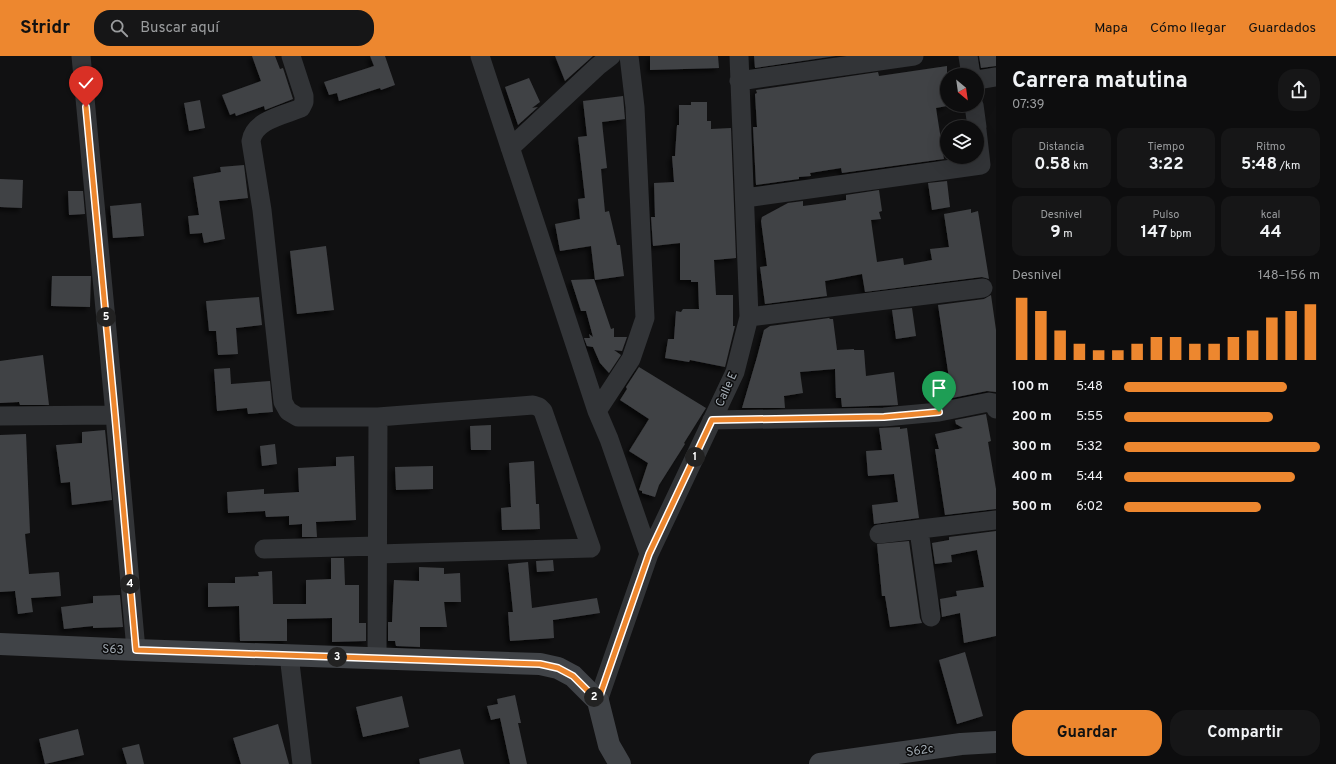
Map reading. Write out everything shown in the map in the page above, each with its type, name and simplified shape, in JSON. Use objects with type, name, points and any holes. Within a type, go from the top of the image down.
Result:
[{"type":"main road","name":"S63","points":[[0,644],[540,664],[558,668],[573,676],[598,701]]},
{"type":"main road","points":[[598,701],[609,745],[620,764]]},
{"type":"main road","name":"S62c","points":[[820,764],[961,744],[996,742]]},
{"type":"street","points":[[81,56],[136,650]]},
{"type":"street","points":[[264,549],[377,550],[591,548],[543,411],[539,407],[533,405],[378,417],[298,417],[288,411],[283,402],[262,210],[252,135],[254,130],[269,120],[301,108],[304,102],[304,96],[291,56]]},
{"type":"street","points":[[480,56],[597,411],[609,439],[649,554]]},
{"type":"street","points":[[510,148],[598,66],[611,56]]},
{"type":"street","points":[[597,411],[631,358],[645,318],[635,107],[629,56]]},
{"type":"street","name":"Calle E","points":[[598,701],[649,554],[735,372],[749,317],[738,56]]},
{"type":"street","points":[[739,81],[914,56]]},
{"type":"street","points":[[968,56],[970,68]]},
{"type":"street","points":[[984,79],[996,78]]},
{"type":"street","points":[[745,198],[989,167],[984,151]]},
{"type":"street","points":[[749,317],[983,288]]},
{"type":"street","points":[[712,420],[884,417],[939,412],[988,402],[994,403],[996,409]]},
{"type":"street","points":[[0,416],[115,415]]},
{"type":"street","points":[[377,659],[378,417]]},
{"type":"street","points":[[879,534],[996,520]]},
{"type":"street","points":[[919,530],[931,617]]},
{"type":"street","points":[[289,655],[302,764]]},
{"type":"building","points":[[252,56],[275,56],[280,69],[283,68],[293,99],[265,110],[264,106],[236,116],[235,113],[230,115],[222,95],[261,81]]},
{"type":"building","points":[[370,56],[385,56],[395,85],[381,90],[380,88],[339,101],[337,93],[329,95],[324,82],[374,66]]},
{"type":"building","points":[[555,56],[593,56],[565,81]]},
{"type":"building","points":[[650,56],[718,56],[719,68],[650,70]]},
{"type":"building","points":[[754,56],[836,56],[755,68]]},
{"type":"building","points":[[979,56],[996,56],[996,66],[981,68]]},
{"type":"building","points":[[947,66],[947,68],[940,68],[940,107],[936,108],[940,134],[940,160],[842,173],[841,168],[810,173],[811,176],[799,177],[799,179],[756,185],[753,127],[757,127],[756,90],[878,72],[879,76]]},
{"type":"building","points":[[529,78],[540,102],[532,108],[538,107],[518,125],[505,87]]},
{"type":"building","points":[[623,96],[625,119],[602,122],[607,168],[601,169],[605,212],[609,211],[617,245],[620,245],[624,276],[595,280],[591,246],[560,251],[555,224],[580,219],[578,199],[585,198],[578,137],[587,136],[583,101]]},
{"type":"building","points":[[200,100],[205,128],[189,131],[184,103]]},
{"type":"building","points":[[691,102],[707,102],[707,121],[711,121],[711,129],[731,128],[736,258],[714,260],[716,295],[733,295],[733,326],[735,326],[725,367],[690,360],[689,362],[665,358],[668,339],[674,339],[676,311],[681,312],[683,309],[699,309],[698,282],[691,282],[691,280],[680,280],[680,243],[653,246],[651,217],[655,217],[654,183],[674,182],[672,156],[675,156],[677,125],[679,125],[679,105],[691,105]]},
{"type":"building","points":[[244,165],[248,198],[219,201],[225,239],[204,243],[202,233],[190,234],[188,216],[199,215],[193,177],[221,172],[220,167]]},
{"type":"building","points":[[0,179],[23,180],[22,208],[0,207]]},
{"type":"building","points":[[947,181],[950,207],[932,210],[928,183]]},
{"type":"building","points":[[879,190],[882,211],[879,212],[881,219],[871,220],[877,262],[903,258],[904,265],[932,260],[930,249],[949,247],[944,214],[971,209],[971,213],[978,211],[989,279],[982,277],[865,292],[862,274],[825,281],[827,296],[765,304],[760,267],[767,266],[761,221],[762,217],[788,203],[803,201],[803,206],[826,203],[846,200],[846,195]]},
{"type":"building","points":[[68,191],[83,191],[85,214],[69,215]]},
{"type":"building","points":[[141,203],[144,236],[113,238],[110,206]]},
{"type":"building","points":[[326,246],[334,310],[297,314],[290,251]]},
{"type":"building","points":[[52,276],[91,276],[90,307],[51,306]]},
{"type":"building","points":[[594,279],[611,329],[614,328],[614,337],[627,337],[622,351],[614,350],[621,355],[609,373],[600,363],[593,347],[587,346],[584,338],[590,338],[589,334],[593,337],[586,311],[581,311],[571,280]]},
{"type":"building","points":[[991,295],[996,330],[996,392],[987,391],[952,398],[938,305],[984,299]]},
{"type":"building","points":[[259,297],[262,325],[236,328],[238,354],[218,355],[216,331],[209,331],[206,301]]},
{"type":"building","points":[[912,308],[916,336],[896,339],[892,310]]},
{"type":"building","points":[[829,318],[833,319],[837,350],[864,350],[866,376],[894,372],[898,405],[842,407],[841,398],[836,398],[835,369],[800,372],[803,393],[784,396],[785,408],[742,408],[764,330],[770,326]]},
{"type":"building","points":[[43,355],[49,405],[20,405],[19,402],[0,403],[0,361]]},
{"type":"building","points":[[639,367],[706,408],[659,485],[655,497],[642,493],[642,491],[639,490],[648,463],[629,451],[649,419],[620,400],[627,389],[626,387]]},
{"type":"building","points":[[230,368],[231,384],[270,381],[273,412],[248,414],[247,408],[217,411],[214,369]]},
{"type":"building","points":[[986,414],[991,441],[988,442],[996,489],[996,509],[945,515],[935,449],[939,449],[935,434],[963,428],[956,424],[955,420]]},
{"type":"building","points":[[491,425],[491,450],[471,450],[470,426]]},
{"type":"building","points":[[900,427],[900,429],[907,428],[919,518],[874,524],[872,505],[898,502],[894,474],[868,476],[866,451],[882,450],[879,428]]},
{"type":"building","points":[[105,430],[112,500],[72,505],[70,482],[61,483],[56,445],[82,443],[82,432]]},
{"type":"building","points":[[26,434],[30,533],[25,534],[29,574],[59,572],[61,596],[31,598],[33,612],[18,614],[15,591],[0,592],[0,435]]},
{"type":"building","points":[[275,444],[277,464],[262,466],[260,446]]},
{"type":"building","points":[[354,456],[356,520],[316,522],[317,537],[302,537],[302,524],[289,525],[289,516],[266,517],[265,511],[228,513],[227,492],[264,489],[264,494],[299,492],[298,468],[336,466],[336,457]]},
{"type":"building","points":[[534,461],[536,504],[539,504],[540,529],[502,530],[501,508],[511,507],[509,463]]},
{"type":"building","points":[[433,466],[433,489],[396,490],[395,467]]},
{"type":"building","points":[[996,531],[996,636],[964,643],[960,613],[942,617],[940,599],[957,596],[956,591],[984,587],[977,550],[951,555],[952,562],[935,564],[932,543],[949,540],[949,537]]},
{"type":"building","points":[[909,541],[922,623],[890,627],[885,596],[882,596],[877,544]]},
{"type":"building","points":[[331,558],[344,558],[345,585],[359,585],[359,623],[366,623],[366,641],[332,642],[332,618],[287,619],[287,641],[240,641],[239,606],[208,607],[208,583],[235,583],[235,577],[259,576],[258,572],[272,571],[273,604],[306,604],[306,580],[331,579]]},
{"type":"building","points":[[553,560],[554,571],[537,572],[536,561]]},
{"type":"building","points":[[528,562],[532,608],[597,598],[600,613],[553,620],[554,638],[510,641],[508,612],[513,612],[508,564]]},
{"type":"building","points":[[419,567],[444,568],[444,574],[460,573],[461,602],[444,602],[447,627],[420,627],[420,647],[396,646],[395,641],[388,641],[388,622],[392,622],[394,580],[419,581]]},
{"type":"building","points":[[120,595],[123,627],[93,628],[93,626],[64,629],[61,607],[93,603],[93,596]]},
{"type":"building","points":[[965,652],[983,716],[957,724],[939,660]]},
{"type":"building","points":[[515,695],[521,723],[518,723],[527,764],[510,764],[500,718],[491,720],[487,706],[498,704],[497,699]]},
{"type":"building","points":[[402,696],[409,727],[363,737],[356,707]]},
{"type":"building","points":[[278,724],[289,764],[241,764],[233,738]]},
{"type":"building","points":[[78,729],[84,755],[45,764],[39,739]]},
{"type":"building","points":[[139,744],[144,764],[127,764],[122,748]]},
{"type":"building","points":[[460,749],[464,764],[420,764],[419,759]]},
{"type":"route","points":[[86,107],[136,650],[540,664],[558,668],[573,676],[598,701],[649,554],[712,420],[884,417],[939,412]]}]
